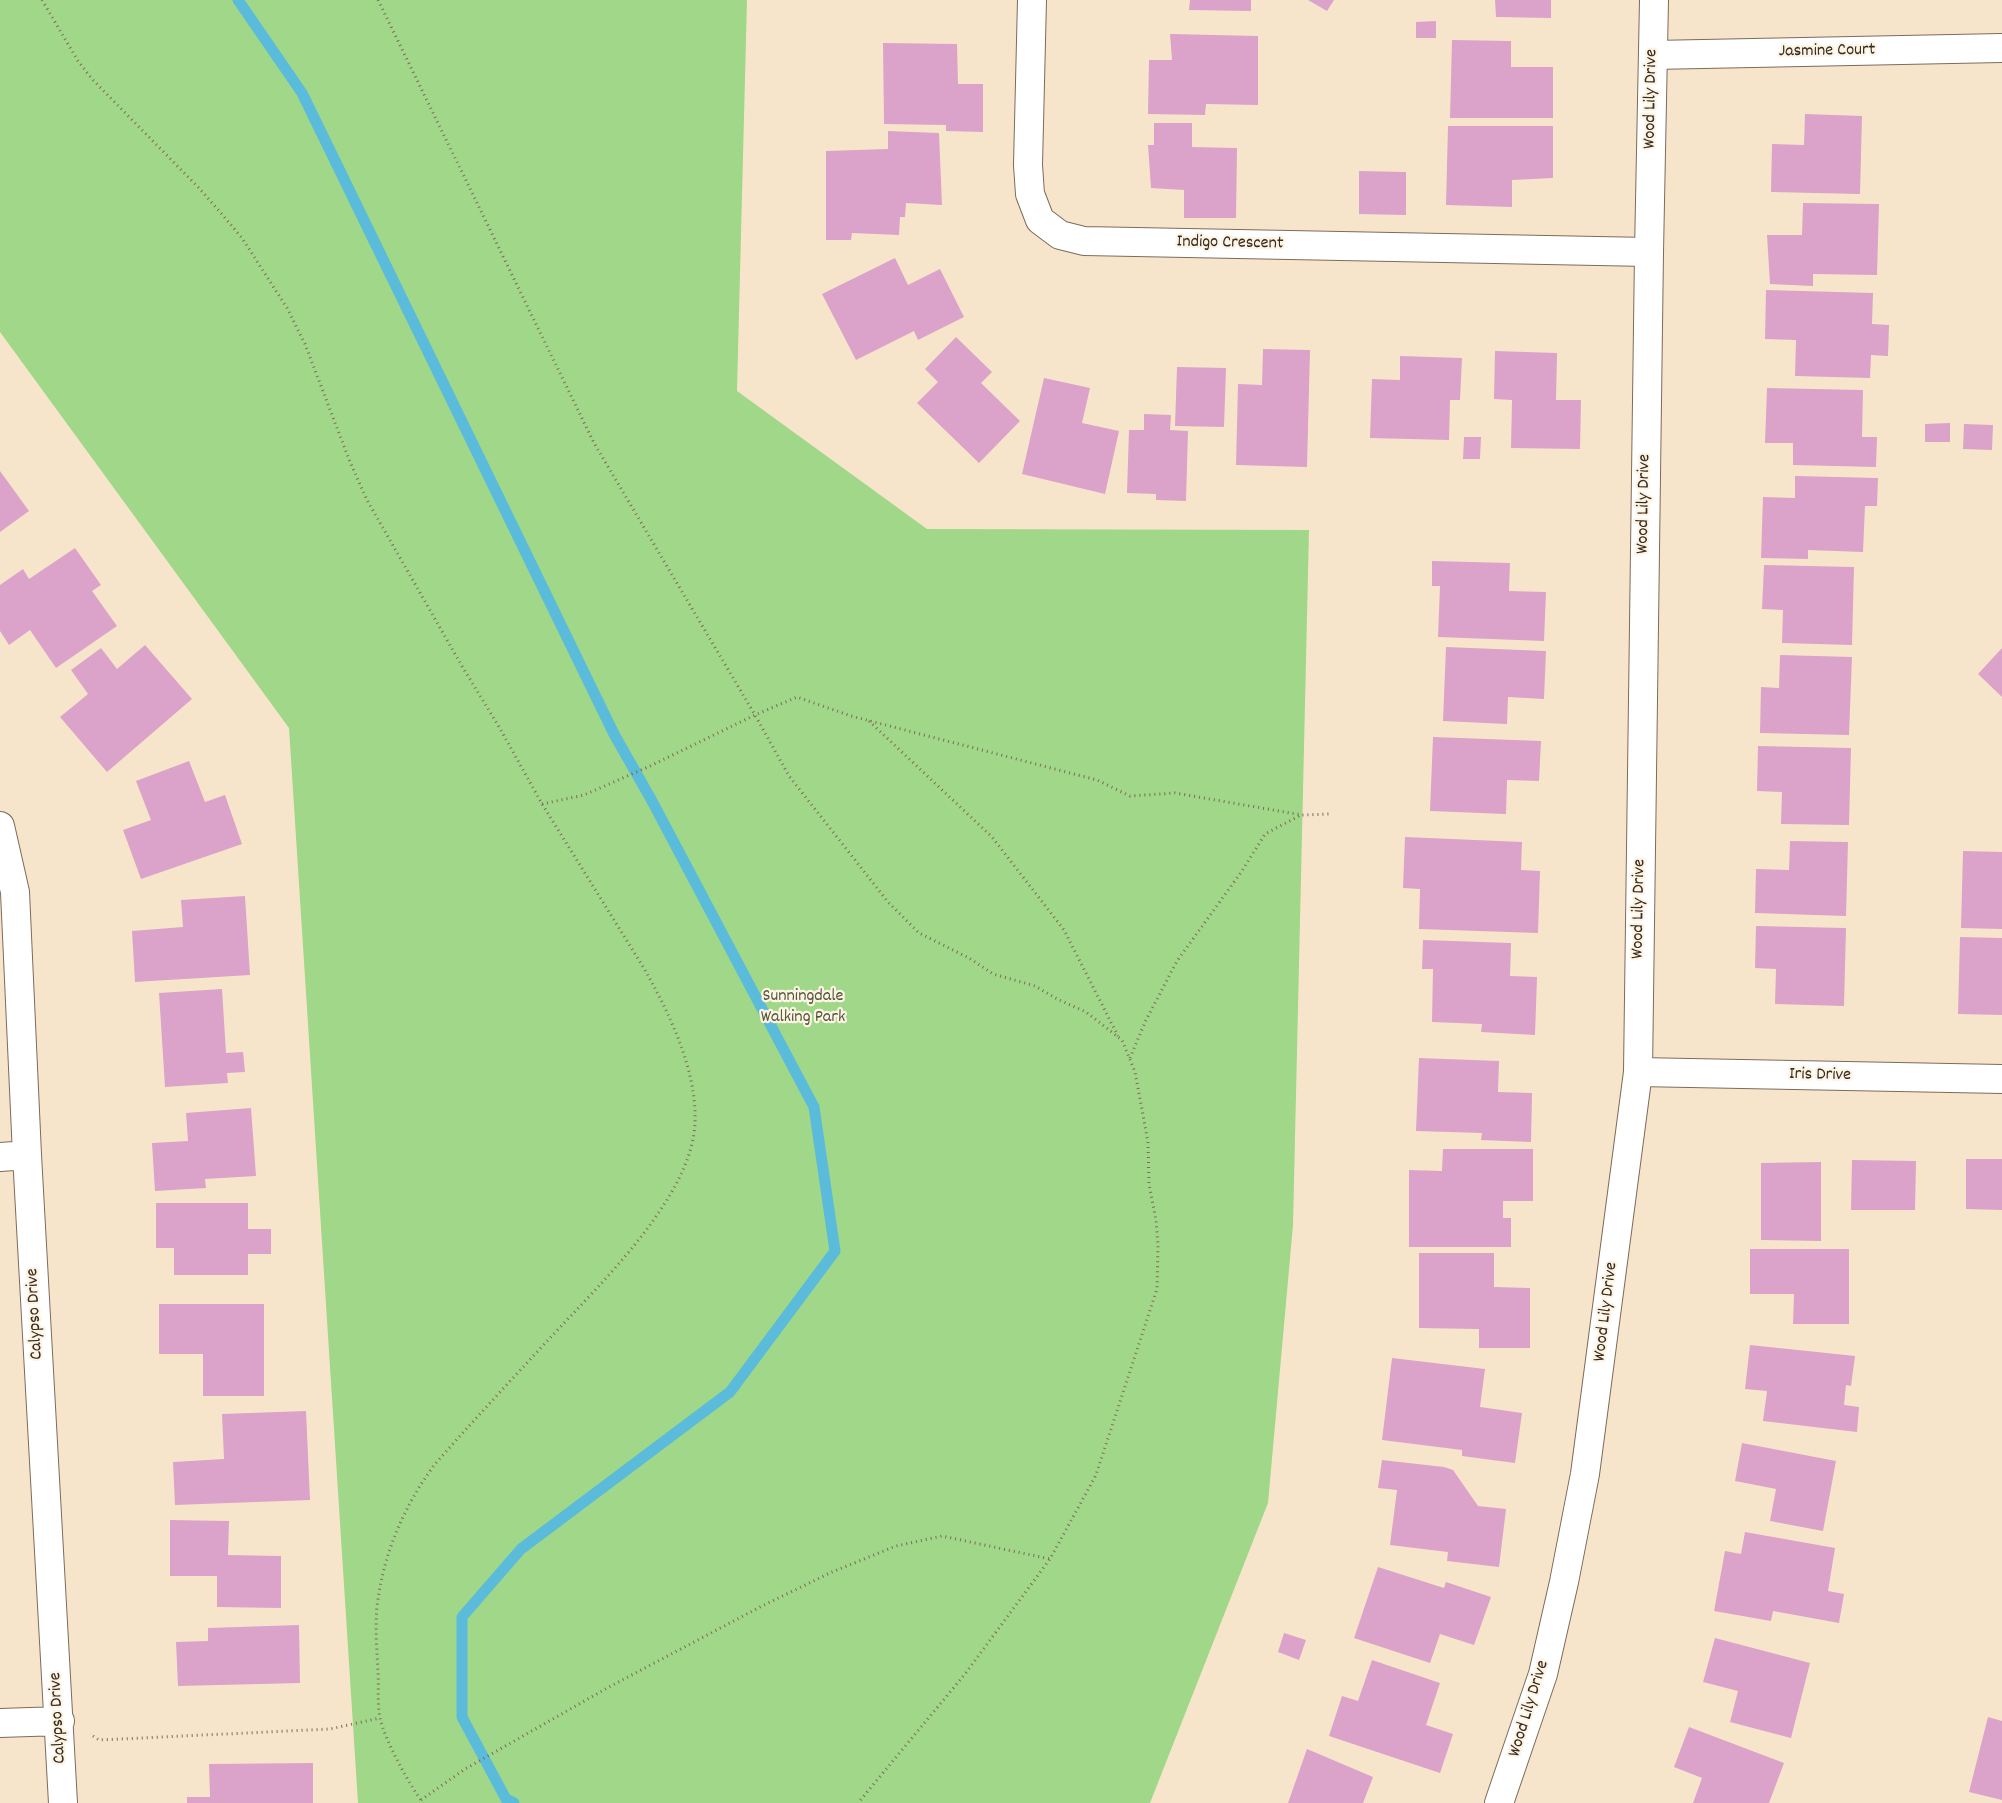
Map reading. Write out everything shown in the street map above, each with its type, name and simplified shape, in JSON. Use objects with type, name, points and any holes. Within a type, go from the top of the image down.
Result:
[{"type":"street","name":"Indigo Crescent","points":[[1032,0],[1028,165],[1030,194],[1040,220],[1060,235],[1084,241],[1649,252]]},
{"type":"street","name":"Wood Lily Drive","points":[[1499,1803],[1543,1674],[1564,1582],[1583,1484],[1638,1072],[1654,0]]},
{"type":"street","name":"Jasmine Court","points":[[1653,55],[2002,48]]},
{"type":"street","name":"Calypso Drive","points":[[0,826],[15,892],[27,1156],[64,1803]]},
{"type":"street","name":"Iris Drive","points":[[1638,1072],[2002,1079]]},
{"type":"street","points":[[0,1157],[27,1156]]},
{"type":"street","points":[[0,1723],[60,1721]]},
{"type":"path","points":[[42,0],[78,61],[92,79],[220,212],[242,238],[287,308],[308,352],[350,462],[367,500],[542,804],[645,970],[663,1003],[690,1075],[695,1100],[693,1143],[687,1163],[667,1201],[604,1280],[436,1464],[419,1486],[406,1508],[390,1550],[377,1607],[376,1636],[380,1718],[395,1755],[422,1802],[464,1769],[762,1606],[832,1572],[896,1546],[942,1536],[1050,1559]]},
{"type":"path","points":[[378,0],[594,443],[789,776],[888,902],[919,932],[969,958],[993,974],[1035,986],[1057,999],[1086,1012],[1119,1037]]},
{"type":"path","points":[[542,804],[584,795],[648,767],[755,715],[797,698],[868,720],[1097,780],[1130,796],[1175,793],[1302,815],[1330,814]]},
{"type":"path","points":[[858,1803],[965,1674],[1050,1559],[1096,1475],[1157,1289],[1158,1245],[1156,1220],[1149,1184],[1148,1142],[1135,1072],[1122,1040],[1064,930],[992,837],[868,720]]},
{"type":"path","points":[[1130,1059],[1145,1022],[1177,961],[1242,871],[1265,834],[1302,815]]},
{"type":"path","points":[[60,1721],[100,1740],[330,1729],[380,1718]]},
{"type":"green space","name":"Sunningdale Walking Park","points":[[0,0],[747,0],[737,391],[927,529],[1309,530],[1293,1225],[1268,1503],[1150,1803],[358,1803],[289,728],[0,332]]},
{"type":"building","points":[[1190,0],[1251,0],[1251,11],[1189,10]]},
{"type":"building","points":[[1308,0],[1334,0],[1327,11]]},
{"type":"building","points":[[1495,0],[1551,0],[1551,18],[1496,17]]},
{"type":"building","points":[[1436,21],[1436,38],[1416,38],[1416,22]]},
{"type":"building","points":[[1170,34],[1258,36],[1258,105],[1206,104],[1205,115],[1148,114],[1149,60],[1172,60]]},
{"type":"building","points":[[1452,40],[1511,41],[1511,67],[1553,67],[1553,118],[1450,118]]},
{"type":"building","points":[[883,43],[957,44],[958,84],[983,84],[983,132],[946,131],[946,125],[884,124]]},
{"type":"building","points":[[1805,114],[1862,116],[1860,194],[1771,192],[1772,144],[1804,145]]},
{"type":"building","points":[[1154,123],[1192,123],[1192,147],[1237,148],[1236,218],[1184,218],[1184,190],[1151,188],[1148,145],[1154,145]]},
{"type":"building","points":[[1448,126],[1553,126],[1553,178],[1512,180],[1512,207],[1446,205]]},
{"type":"building","points":[[888,131],[939,133],[942,205],[906,203],[905,217],[900,217],[899,235],[852,233],[851,240],[826,240],[826,151],[888,149]]},
{"type":"building","points":[[1359,171],[1406,172],[1406,215],[1359,214]]},
{"type":"building","points":[[1803,203],[1879,204],[1877,275],[1813,274],[1813,286],[1770,284],[1767,235],[1802,235]]},
{"type":"building","points":[[895,258],[908,285],[940,269],[964,317],[918,340],[914,331],[856,360],[822,294]]},
{"type":"building","points":[[1766,290],[1873,293],[1872,324],[1889,325],[1888,356],[1871,355],[1870,378],[1795,376],[1796,340],[1765,339]]},
{"type":"building","points":[[956,337],[992,372],[981,383],[1020,421],[979,463],[917,403],[938,382],[925,369]]},
{"type":"building","points":[[1263,349],[1310,350],[1307,467],[1236,465],[1238,384],[1262,385]]},
{"type":"building","points":[[1495,351],[1557,353],[1556,400],[1581,400],[1580,449],[1511,448],[1512,400],[1494,399]]},
{"type":"building","points":[[1400,356],[1462,358],[1460,400],[1450,400],[1449,440],[1370,438],[1372,379],[1400,380]]},
{"type":"building","points":[[1177,367],[1226,368],[1224,427],[1175,426]]},
{"type":"building","points":[[1044,378],[1090,388],[1082,423],[1119,431],[1105,494],[1022,474]]},
{"type":"building","points":[[1767,388],[1863,390],[1862,437],[1877,437],[1876,467],[1793,465],[1793,443],[1765,443]]},
{"type":"building","points":[[1144,414],[1171,415],[1170,430],[1188,431],[1186,501],[1156,500],[1156,494],[1127,493],[1129,430],[1144,430]]},
{"type":"building","points":[[1950,423],[1950,442],[1925,442],[1925,424]]},
{"type":"building","points":[[1964,424],[1993,425],[1992,450],[1963,449]]},
{"type":"building","points":[[1464,437],[1481,437],[1480,459],[1463,459]]},
{"type":"building","points":[[0,471],[29,511],[0,532]]},
{"type":"building","points":[[1795,476],[1878,478],[1877,506],[1865,506],[1863,552],[1808,550],[1808,559],[1761,558],[1763,497],[1795,498]]},
{"type":"building","points":[[75,548],[101,585],[92,591],[117,626],[56,668],[30,630],[9,645],[0,631],[0,585],[23,569],[29,579]]},
{"type":"building","points":[[1432,561],[1510,563],[1509,591],[1546,592],[1544,641],[1438,637],[1440,586],[1432,586]]},
{"type":"building","points":[[1764,565],[1854,567],[1852,645],[1782,643],[1783,610],[1762,609]]},
{"type":"building","points":[[145,645],[192,699],[107,772],[60,717],[88,694],[71,670],[101,648],[117,669]]},
{"type":"building","points":[[1446,647],[1546,651],[1544,699],[1508,697],[1507,724],[1443,721]]},
{"type":"building","points":[[2002,648],[2002,697],[1978,674]]},
{"type":"building","points":[[1780,655],[1852,657],[1849,735],[1760,733],[1761,687],[1779,688]]},
{"type":"building","points":[[1433,737],[1541,741],[1539,781],[1507,780],[1506,814],[1430,811]]},
{"type":"building","points":[[1758,746],[1851,748],[1849,825],[1781,824],[1782,792],[1757,791]]},
{"type":"building","points":[[189,761],[205,802],[225,795],[242,844],[141,879],[123,830],[151,820],[136,781]]},
{"type":"building","points":[[1405,837],[1522,842],[1521,870],[1540,871],[1538,933],[1419,929],[1420,889],[1403,888]]},
{"type":"building","points":[[1790,841],[1848,842],[1846,916],[1755,913],[1756,869],[1789,870]]},
{"type":"building","points":[[1963,851],[2002,852],[2002,929],[1961,928]]},
{"type":"building","points":[[245,896],[250,975],[135,982],[132,931],[183,927],[181,900]]},
{"type":"building","points":[[1756,926],[1846,928],[1844,1006],[1775,1004],[1776,969],[1755,968]]},
{"type":"building","points":[[1960,937],[2002,938],[2002,1015],[1958,1014]]},
{"type":"building","points":[[1423,940],[1511,943],[1510,976],[1537,977],[1535,1035],[1481,1032],[1482,1024],[1432,1022],[1433,969],[1422,969]]},
{"type":"building","points":[[222,989],[226,1053],[243,1052],[245,1072],[227,1073],[228,1083],[165,1087],[159,993]]},
{"type":"building","points":[[1419,1058],[1499,1061],[1498,1092],[1532,1093],[1531,1142],[1481,1140],[1482,1133],[1416,1131]]},
{"type":"building","points":[[251,1108],[256,1176],[205,1179],[206,1188],[155,1191],[152,1143],[188,1141],[186,1113]]},
{"type":"building","points":[[1443,1149],[1533,1149],[1533,1201],[1503,1201],[1503,1218],[1511,1218],[1511,1247],[1409,1247],[1409,1170],[1442,1171]]},
{"type":"building","points":[[1966,1159],[2002,1159],[2002,1210],[1966,1209]]},
{"type":"building","points":[[1852,1160],[1916,1161],[1915,1210],[1851,1210]]},
{"type":"building","points":[[1821,1162],[1821,1241],[1761,1240],[1761,1163]]},
{"type":"building","points":[[156,1203],[248,1203],[248,1229],[271,1229],[271,1254],[248,1254],[248,1275],[174,1275],[174,1248],[156,1248]]},
{"type":"building","points":[[1750,1249],[1849,1249],[1849,1324],[1793,1324],[1794,1294],[1750,1294]]},
{"type":"building","points":[[1419,1253],[1494,1253],[1494,1287],[1530,1288],[1530,1348],[1479,1348],[1479,1329],[1419,1328]]},
{"type":"building","points":[[159,1304],[264,1304],[264,1396],[203,1396],[203,1354],[159,1354]]},
{"type":"building","points":[[1750,1345],[1855,1356],[1851,1386],[1846,1385],[1844,1405],[1859,1407],[1857,1432],[1763,1421],[1767,1391],[1745,1389]]},
{"type":"building","points":[[1392,1358],[1485,1369],[1480,1407],[1522,1413],[1515,1463],[1462,1456],[1462,1450],[1382,1440]]},
{"type":"building","points":[[306,1411],[310,1500],[175,1505],[173,1462],[224,1459],[222,1414]]},
{"type":"building","points":[[1742,1443],[1836,1461],[1823,1531],[1770,1521],[1776,1489],[1735,1481]]},
{"type":"building","points":[[1382,1460],[1444,1467],[1453,1470],[1478,1506],[1506,1509],[1499,1567],[1447,1561],[1448,1552],[1390,1545],[1397,1490],[1378,1488]]},
{"type":"building","points":[[170,1520],[229,1521],[228,1555],[281,1556],[281,1608],[217,1607],[217,1576],[170,1576]]},
{"type":"building","points":[[1745,1532],[1835,1548],[1828,1591],[1844,1594],[1839,1623],[1773,1611],[1771,1621],[1714,1611],[1725,1551],[1741,1554]]},
{"type":"building","points":[[1378,1567],[1444,1588],[1446,1582],[1491,1597],[1474,1645],[1440,1634],[1430,1663],[1354,1638]]},
{"type":"building","points":[[299,1625],[300,1683],[178,1686],[176,1642],[208,1641],[208,1628]]},
{"type":"building","points":[[1284,1633],[1306,1640],[1299,1660],[1278,1652]]},
{"type":"building","points":[[1715,1638],[1810,1663],[1791,1738],[1730,1722],[1738,1691],[1703,1682]]},
{"type":"building","points":[[1372,1660],[1440,1683],[1426,1725],[1453,1734],[1440,1773],[1329,1736],[1342,1696],[1358,1701]]},
{"type":"building","points":[[1988,1717],[2002,1721],[2002,1800],[1969,1792]]},
{"type":"building","points":[[1689,1727],[1784,1763],[1769,1803],[1693,1803],[1702,1778],[1674,1767]]},
{"type":"building","points":[[1307,1749],[1373,1777],[1363,1803],[1288,1803]]},
{"type":"building","points":[[313,1763],[313,1803],[187,1803],[187,1797],[210,1797],[209,1764]]},
{"type":"waterway","points":[[238,0],[302,93],[614,734],[652,801],[814,1107],[835,1251],[730,1392],[521,1549],[462,1617],[462,1717],[506,1799],[514,1803]]}]
